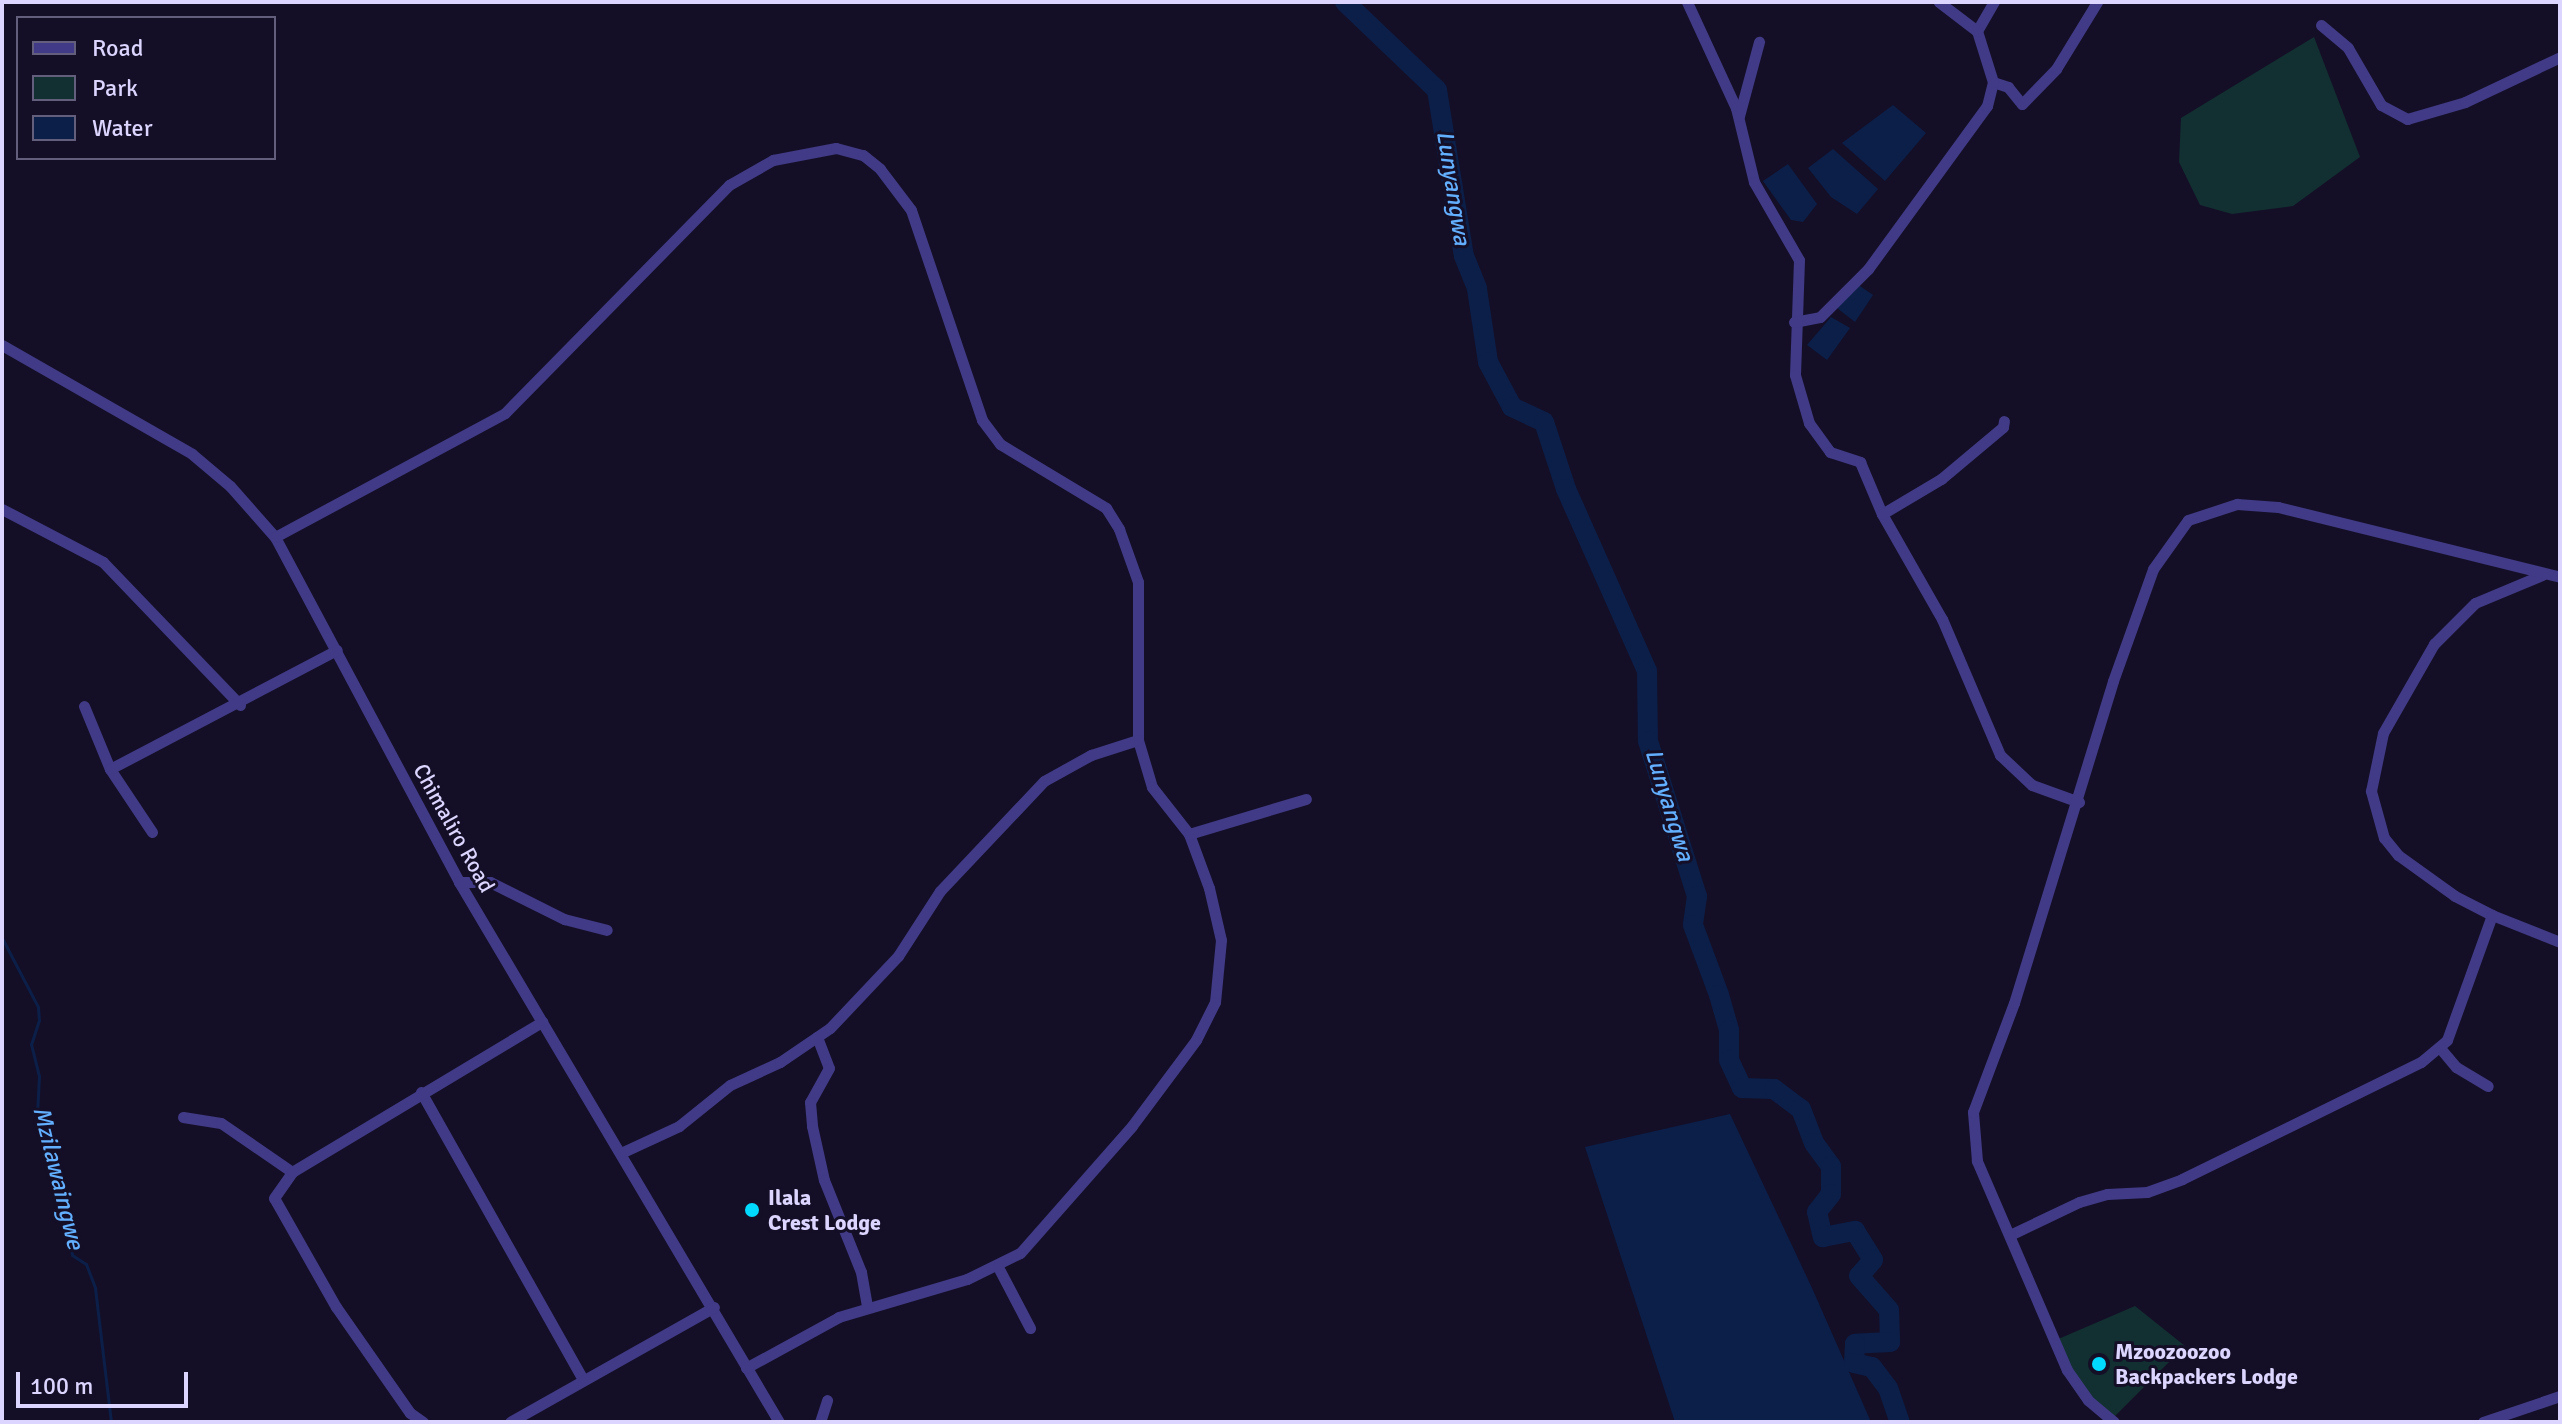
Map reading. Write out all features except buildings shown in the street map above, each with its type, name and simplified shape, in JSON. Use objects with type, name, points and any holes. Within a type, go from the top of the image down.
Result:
[{"type":"street","points":[[1687,2],[1739,116],[1754,182],[1799,260],[1794,322],[1795,375],[1809,423],[1830,452],[1857,458],[1882,514],[1942,619],[2000,755],[2032,785],[2079,802]]},
{"type":"street","points":[[1794,322],[1820,317],[1868,269],[1973,132],[1993,82],[1977,31],[1939,2]]},
{"type":"street","points":[[1977,31],[1994,2]]},
{"type":"street","points":[[1993,82],[2008,87],[2022,104],[2056,69],[2097,2]]},
{"type":"street","points":[[2321,25],[2348,48],[2381,105],[2407,119],[2465,102],[2560,57]]},
{"type":"street","points":[[1739,116],[1759,42]]},
{"type":"street","points":[[275,537],[505,413],[729,185],[773,160],[836,148],[863,155],[880,169],[911,210],[982,420],[1000,444],[1106,508],[1119,529],[1138,582],[1138,740],[1152,787],[1189,834],[1221,940],[1215,1002],[1196,1040],[1132,1126],[1020,1253],[998,1267],[867,1307],[746,1368]]},
{"type":"street","name":"Chimaliro Road","points":[[2,345],[192,454],[230,486],[275,537],[459,882],[623,1152],[779,1422]]},
{"type":"street","points":[[1882,514],[1941,479],[2003,427],[2004,421]]},
{"type":"street","points":[[2114,1422],[2088,1400],[2067,1370],[2012,1234],[1977,1161],[1973,1112],[2079,802],[2113,681],[2153,569],[2188,520],[2237,504],[2278,507],[2560,577]]},
{"type":"street","points":[[2,509],[103,562],[240,705]]},
{"type":"street","points":[[2542,575],[2475,603],[2434,644],[2383,733],[2371,791],[2384,838],[2398,855],[2455,896],[2492,915],[2560,942]]},
{"type":"street","points":[[110,769],[240,705],[337,650]]},
{"type":"street","points":[[84,706],[110,769],[152,832]]},
{"type":"street","points":[[623,1152],[679,1126],[730,1085],[780,1062],[817,1037],[898,956],[940,891],[1044,781],[1091,755],[1138,740]]},
{"type":"street","points":[[1189,834],[1306,799]]},
{"type":"street","points":[[459,882],[490,882],[564,919],[607,930]]},
{"type":"street","points":[[2012,1234],[2079,1202],[2107,1194],[2147,1192],[2182,1179],[2401,1074],[2440,1048],[2458,1016],[2492,915]]},
{"type":"street","points":[[423,1422],[410,1413],[336,1307],[279,1215],[274,1198],[279,1184],[292,1172],[542,1022]]},
{"type":"street","points":[[817,1037],[829,1068],[810,1102],[812,1126],[824,1180],[861,1272],[867,1307]]},
{"type":"street","points":[[2440,1048],[2456,1067],[2488,1086]]},
{"type":"street","points":[[421,1092],[583,1380]]},
{"type":"street","points":[[183,1117],[221,1123],[292,1172]]},
{"type":"street","points":[[998,1267],[1030,1328]]},
{"type":"street","points":[[510,1422],[714,1307]]},
{"type":"street","points":[[2483,1422],[2560,1396]]},
{"type":"street","points":[[820,1422],[827,1400]]},
{"type":"green space","points":[[2314,37],[2360,157],[2293,206],[2232,214],[2200,205],[2179,162],[2181,118]]},
{"type":"green space","points":[[2135,1306],[2185,1346],[2113,1418],[2086,1394],[2056,1340]]},
{"type":"water","points":[[1893,105],[1926,133],[1885,181],[1842,143]]},
{"type":"water","points":[[1833,149],[1878,189],[1857,214],[1831,197],[1808,168]]},
{"type":"water","points":[[1788,164],[1817,204],[1803,222],[1791,220],[1763,181]]},
{"type":"water","points":[[1857,284],[1873,295],[1855,322],[1837,308]]},
{"type":"water","points":[[1831,317],[1850,328],[1827,360],[1807,345]]},
{"type":"water","points":[[1730,1114],[1871,1422],[1675,1422],[1585,1147]]},
{"type":"waterway","name":"Lunyangwa","points":[[1345,2],[1437,90],[1464,256],[1477,289],[1488,362],[1512,407],[1544,422],[1566,489],[1647,671],[1648,741],[1697,896],[1693,925],[1729,1030],[1729,1060],[1742,1088],[1774,1089],[1801,1109],[1814,1143],[1831,1166],[1831,1194],[1817,1212],[1823,1237],[1855,1231],[1873,1260],[1859,1276],[1889,1310],[1890,1342],[1855,1344],[1854,1363],[1872,1367],[1888,1388],[1900,1422]]},
{"type":"waterway","name":"Mzilawaingwe","points":[[2,938],[38,1007],[39,1020],[31,1044],[39,1076],[37,1111],[66,1195],[72,1255],[86,1264],[95,1288],[111,1422]]},
{"type":"place","name":"Ilala Crest Lodge","points":[[752,1210]]},
{"type":"place","name":"Mzoozoozoo Backpackers Lodge","points":[[2099,1364]]}]
